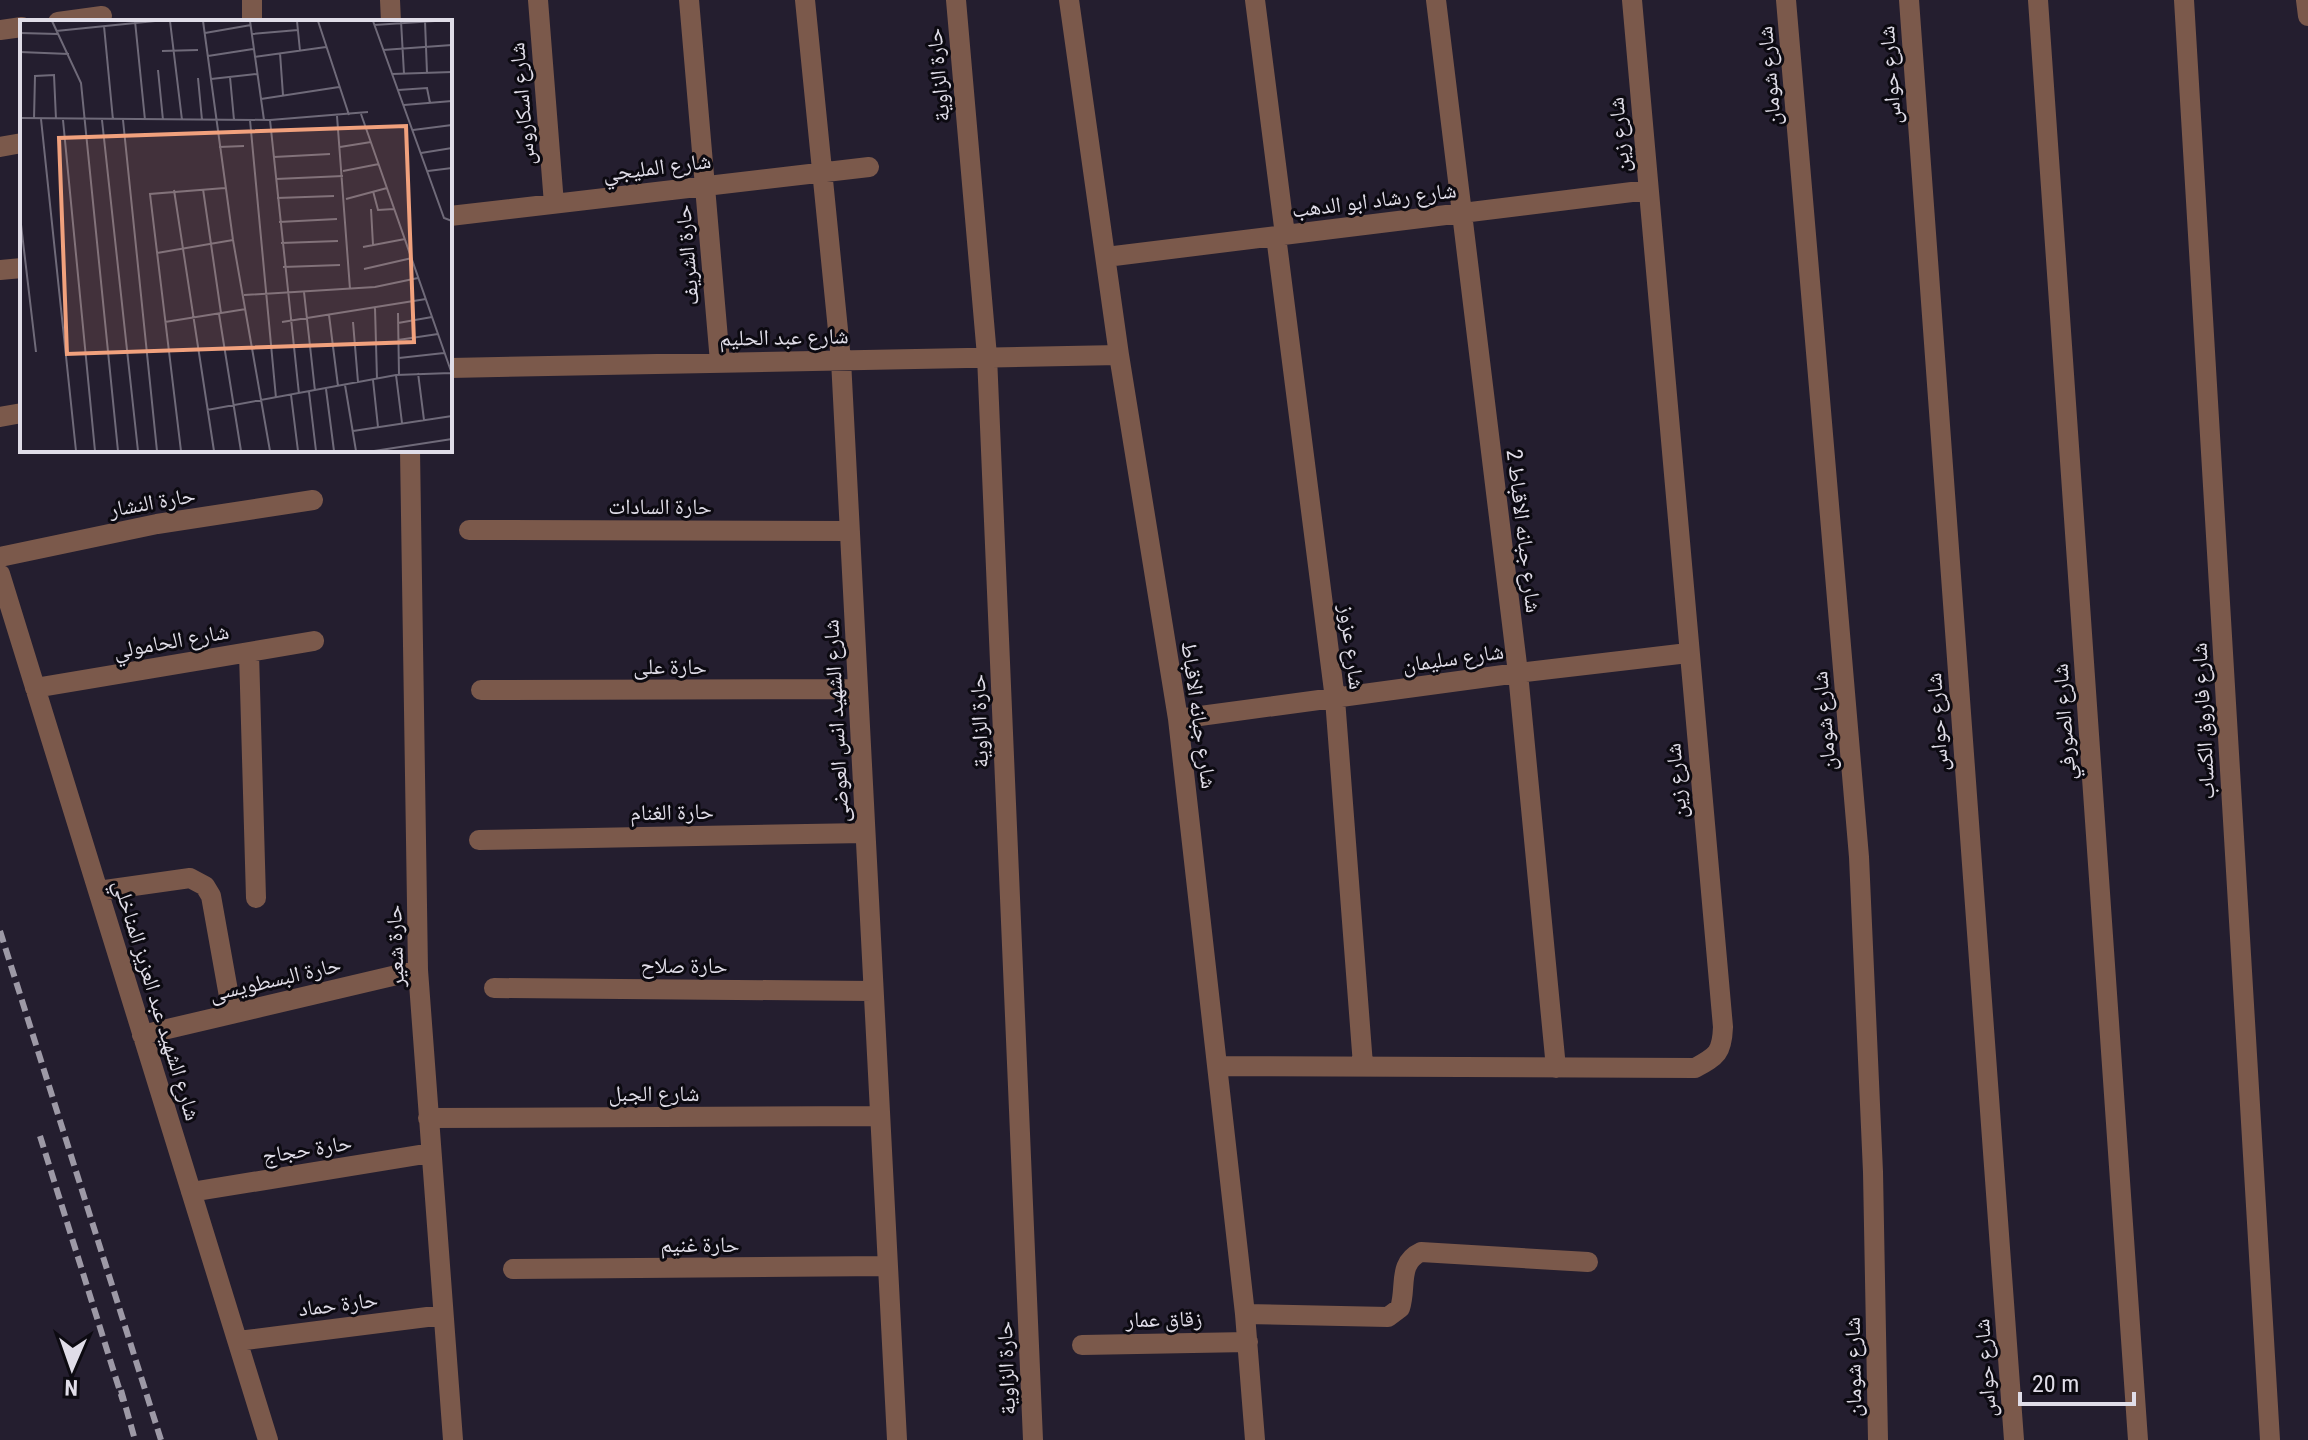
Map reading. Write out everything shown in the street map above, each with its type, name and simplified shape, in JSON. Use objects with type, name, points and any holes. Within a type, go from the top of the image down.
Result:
[{"type":"street","points":[[390,0],[391,20]]},
{"type":"street","name":"شارع اسكاروس","points":[[538,0],[554,204]]},
{"type":"street","name":"حارة الشريف","points":[[689,0],[720,362]]},
{"type":"street","name":"شارع الشهيد انس العوضى","points":[[805,0],[841,360],[897,1440]]},
{"type":"street","name":"حارة الزاوية","points":[[956,0],[987,356],[1033,1440]]},
{"type":"street","name":"شارع جبانه الاقباط","points":[[1069,0],[1119,355],[1178,719],[1248,1342],[1255,1440]]},
{"type":"street","name":"شارع عزوز","points":[[1255,0],[1335,699],[1363,1065]]},
{"type":"street","name":"شارع جبانه الاقباط 2","points":[[1436,0],[1518,673],[1556,1068]]},
{"type":"street","name":"شارع زين","points":[[1217,1066],[1695,1068],[1714,1058],[1722,1046],[1723,1027],[1632,0]]},
{"type":"street","name":"شارع شومان","points":[[1786,0],[1859,857],[1873,1172],[1878,1440]]},
{"type":"street","name":"شارع حواس","points":[[1909,0],[2014,1440]]},
{"type":"street","name":"شارع الصورفي","points":[[2038,0],[2138,1440]]},
{"type":"street","name":"شارع فاروق الكساب","points":[[2184,0],[2270,1440]]},
{"type":"street","points":[[2306,0],[2308,16]]},
{"type":"street","points":[[68,20],[102,13]]},
{"type":"street","points":[[0,30],[20,27]]},
{"type":"street","points":[[0,147],[20,143]]},
{"type":"street","name":"شارع المليجي","points":[[452,216],[869,167]]},
{"type":"street","name":"شارع رشاد ابو الدهب","points":[[1106,257],[1648,190]]},
{"type":"street","points":[[0,270],[20,268]]},
{"type":"street","name":"شارع عبد الحليم","points":[[452,368],[1119,355]]},
{"type":"street","points":[[0,417],[20,413]]},
{"type":"street","name":"حارة شعير","points":[[410,452],[418,970],[453,1440]]},
{"type":"street","name":"حارة النشار","points":[[0,557],[157,524],[313,500]]},
{"type":"street","name":"حارة السادات","points":[[469,530],[850,531]]},
{"type":"street","name":"شارع الشهيد عبد العزيز المناخلي","points":[[0,574],[268,1440]]},
{"type":"street","name":"شارع الحامولي","points":[[35,688],[314,641]]},
{"type":"street","points":[[249,653],[256,898]]},
{"type":"street","name":"شارع سليمان","points":[[1178,719],[1688,653]]},
{"type":"street","name":"حارة على","points":[[481,690],[858,689]]},
{"type":"street","name":"حارة الغنام","points":[[479,840],[865,833]]},
{"type":"street","points":[[98,891],[190,878],[205,886],[211,896],[232,1013]]},
{"type":"street","name":"حارة البسطويسى","points":[[142,1035],[418,970]]},
{"type":"street","name":"حارة صلاح","points":[[494,988],[873,991]]},
{"type":"street","name":"شارع الجبل","points":[[428,1118],[880,1116]]},
{"type":"street","name":"حارة حجاج","points":[[191,1192],[431,1153]]},
{"type":"street","points":[[1245,1314],[1388,1317],[1400,1308],[1404,1270],[1408,1262],[1421,1252],[1588,1262]]},
{"type":"street","name":"حارة غنيم","points":[[513,1269],[888,1266]]},
{"type":"street","name":"حارة حماد","points":[[238,1341],[443,1315]]},
{"type":"street","name":"زقاق عمار","points":[[1082,1345],[1248,1342]]},
{"type":"railway","points":[[0,931],[161,1440]]},
{"type":"railway","points":[[40,1136],[123,1401]]},
{"type":"railway","points":[[121,1390],[135,1440]]}]
